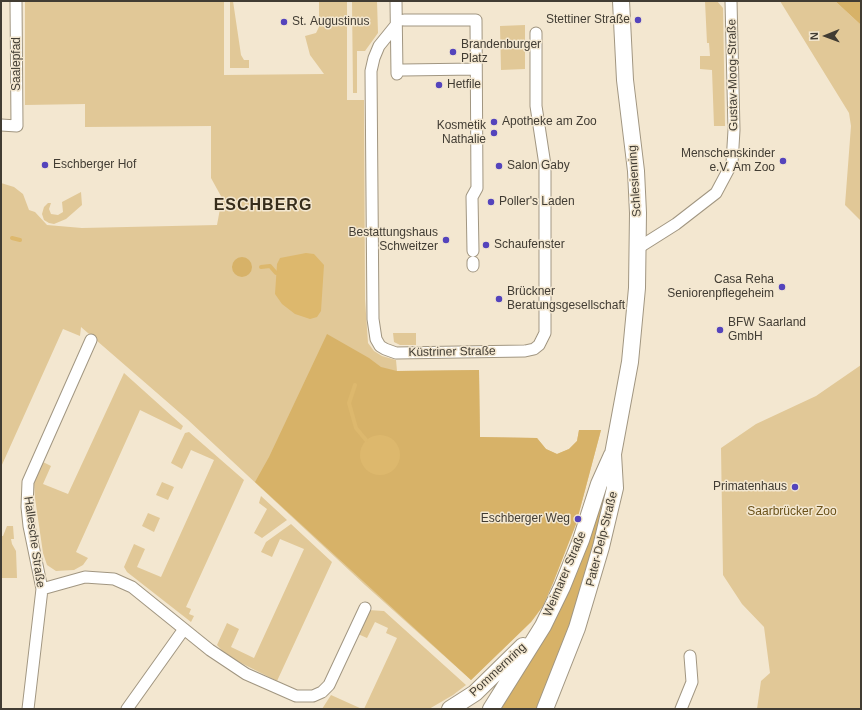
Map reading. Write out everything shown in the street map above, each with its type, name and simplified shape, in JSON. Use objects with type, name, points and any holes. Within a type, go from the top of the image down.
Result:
[{"type":"street","name":"Saalepfad","points":[[1,125],[17,126],[16,1]]},
{"type":"street","points":[[396,1],[400,23],[400,72],[476,69]]},
{"type":"street","name":"Schlesienring","points":[[621,1],[625,80],[636,171],[638,248],[637,288],[630,362]]},
{"type":"street","name":"Gustav-Moog-Straße","points":[[638,248],[676,224],[716,193],[732,163],[734,130],[731,1]]},
{"type":"street","points":[[400,23],[476,20],[477,188],[472,197],[473,260]]},
{"type":"street","name":"Küstriner Straße","points":[[400,23],[379,46],[371,71],[373,319],[376,339],[380,346],[396,353],[525,351],[534,349],[539,345],[545,333],[545,165],[536,106],[536,33]]},
{"type":"street","name":"Hallesche Straße","points":[[28,709],[42,589],[29,526],[27,507],[28,482],[91,340]]},
{"type":"street","name":"Pater-Delp-Straße","points":[[545,709],[580,621],[602,547],[615,488],[613,454],[630,362]]},
{"type":"street","name":"Weimarer Straße","points":[[491,709],[542,626],[562,587],[581,540],[599,484],[613,454]]},
{"type":"street","points":[[42,589],[85,577],[114,579],[132,587],[210,650],[246,674],[296,696],[313,696],[322,692],[330,685],[365,608]]},
{"type":"street","name":"Pommernring","points":[[450,709],[475,693],[542,626]]},
{"type":"street","points":[[127,709],[184,629]]},
{"type":"street","points":[[681,709],[692,682],[690,656]]},
{"type":"green space","points":[[25,1],[224,1],[224,75],[324,74],[310,55],[305,36],[316,33],[319,27],[319,1],[347,1],[347,100],[364,100],[365,299],[368,343],[374,351],[382,356],[396,360],[397,371],[479,370],[480,437],[537,438],[546,449],[557,454],[569,449],[577,441],[579,430],[601,430],[576,524],[543,606],[531,622],[471,680],[365,585],[187,419],[81,327],[80,336],[63,329],[1,467],[1,183],[14,187],[23,194],[29,210],[35,212],[47,225],[82,228],[217,225],[222,198],[211,178],[211,126],[85,127],[85,104],[25,105]]},
{"type":"green space","points":[[230,1],[233,1],[241,55],[244,60],[249,60],[249,68],[230,68]]},
{"type":"green space","points":[[352,1],[377,1],[378,33],[365,51],[357,51],[357,93],[353,93]]},
{"type":"green space","points":[[705,1],[717,1],[723,8],[725,126],[714,126],[712,70],[700,69],[700,56],[710,56],[709,43],[707,43]]},
{"type":"green space","points":[[780,1],[835,1],[861,25],[861,221],[845,205],[851,126],[849,113]]},
{"type":"green space","points":[[525,25],[525,69],[501,70],[500,26]]},
{"type":"green space","points":[[81,192],[82,205],[66,219],[54,224],[44,220],[42,214],[44,207],[48,203],[51,203],[49,209],[51,214],[58,215],[63,212],[62,202]]},
{"type":"green space","points":[[393,333],[416,333],[416,345],[400,345],[394,342]]},
{"type":"green space","name":"Saarbrücker Zoo","points":[[861,365],[861,709],[757,709],[761,681],[770,673],[764,627],[742,604],[723,575],[721,448],[756,424],[816,396]]},
{"type":"green space","points":[[124,373],[183,426],[181,430],[140,410],[76,552],[88,558],[83,565],[74,570],[56,571],[47,565],[43,553],[35,498],[34,484],[37,474],[43,462],[51,466],[43,484],[68,494]]},
{"type":"green space","points":[[189,432],[244,480],[186,607],[191,609],[189,614],[194,616],[191,622],[127,572],[124,567],[134,544],[145,549],[137,567],[161,577],[214,460],[191,450],[182,469],[171,463],[185,433]]},
{"type":"green space","points":[[162,482],[174,487],[168,500],[156,495]]},
{"type":"green space","points":[[261,496],[287,520],[262,538],[254,533],[267,509],[259,503]]},
{"type":"green space","points":[[148,513],[160,518],[154,532],[142,526]]},
{"type":"green space","points":[[291,524],[332,562],[277,681],[227,656],[217,645],[227,623],[239,629],[231,647],[254,658],[304,549],[280,539],[272,557],[261,552],[266,542]]},
{"type":"green space","points":[[7,526],[13,526],[14,539],[11,539],[16,551],[17,578],[1,578],[1,536],[3,536]]},
{"type":"green space","points":[[368,610],[384,611],[466,685],[453,695],[429,709],[364,709],[397,638],[386,633],[388,628],[375,622],[367,638],[358,634]]},
{"type":"green space","points":[[331,695],[362,709],[322,709]]},
{"type":"shaded area","points":[[835,1],[859,1],[861,3],[861,25]]},
{"type":"shaded area","points":[[306,253],[314,254],[324,265],[321,311],[317,317],[310,319],[295,314],[282,304],[275,294],[277,264],[280,258]]},
{"type":"shaded area","points":[[242,257],[249,260],[252,267],[249,274],[242,277],[235,274],[232,267],[235,260]]},
{"type":"shaded area","points":[[327,334],[369,358],[381,367],[397,371],[479,370],[480,437],[537,438],[546,449],[557,454],[569,449],[577,441],[579,430],[601,430],[576,524],[543,606],[531,622],[471,680],[255,482],[269,457]]},
{"type":"shaded area","points":[[380,435],[394,441],[400,455],[394,469],[380,475],[366,469],[360,455],[366,441]]},
{"type":"shaded area","points":[[606,485],[610,486],[571,625],[537,709],[501,709],[539,646]]},
{"type":"waterway","points":[[12,238],[20,240]]},
{"type":"waterway","points":[[261,267],[270,266],[276,273]]},
{"type":"waterway","points":[[355,385],[349,403],[356,428],[366,440]]},
{"type":"place","name":"Stettiner Straße","points":[[638,20]]},
{"type":"place","name":"St. Augustinus","points":[[284,22]]},
{"type":"place","name":"Brandenburger Platz","points":[[453,52]]},
{"type":"place","name":"Hetfile","points":[[439,85]]},
{"type":"place","name":"Apotheke am Zoo","points":[[494,122]]},
{"type":"place","name":"Kosmetik Nathalie","points":[[494,133]]},
{"type":"place","name":"Menschenskinder e.V. Am Zoo","points":[[783,161]]},
{"type":"place","name":"Eschberger Hof","points":[[45,165]]},
{"type":"place","name":"Salon Gaby","points":[[499,166]]},
{"type":"place","name":"Poller's Laden","points":[[491,202]]},
{"type":"place","name":"Bestattungshaus Schweitzer","points":[[446,240]]},
{"type":"place","name":"Schaufenster","points":[[486,245]]},
{"type":"place","name":"Casa Reha Seniorenpflegeheim","points":[[782,287]]},
{"type":"place","name":"Brückner Beratungsgesellschaft","points":[[499,299]]},
{"type":"place","name":"BFW Saarland GmbH","points":[[720,330]]},
{"type":"place","name":"Primatenhaus","points":[[795,487]]},
{"type":"place","name":"Eschberger Weg","points":[[578,519]]},
{"type":"district","name":"ESCHBERG","points":[[263,206]]}]
